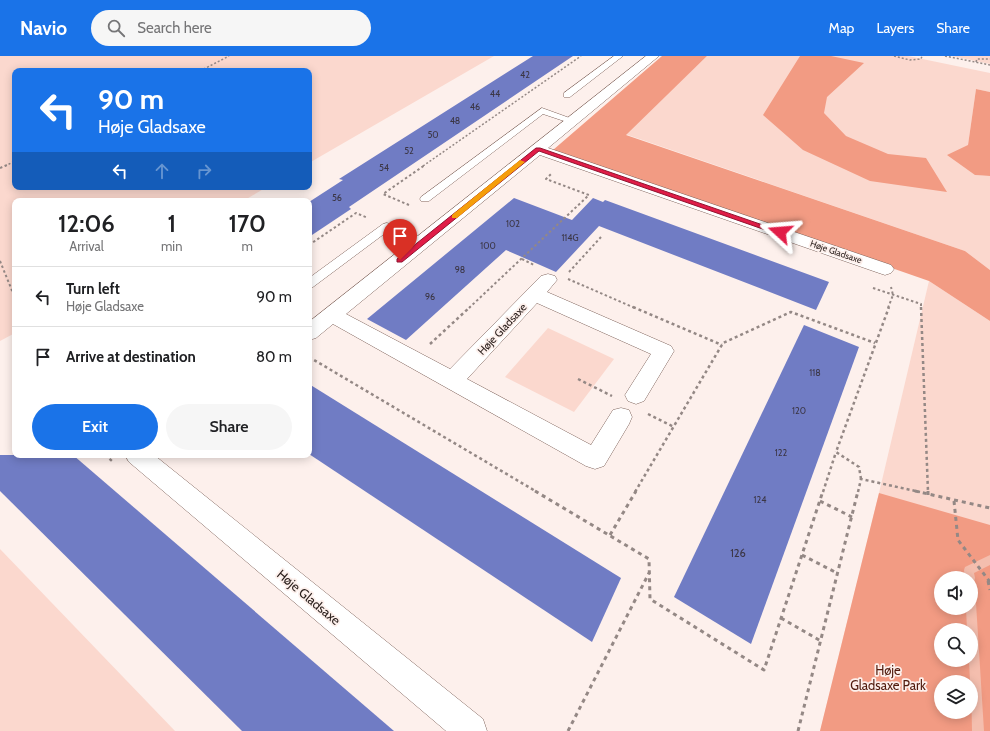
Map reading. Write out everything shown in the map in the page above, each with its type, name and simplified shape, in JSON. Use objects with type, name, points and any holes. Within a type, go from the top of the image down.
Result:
[{"type":"street","points":[[312,331],[654,56]]},
{"type":"street","name":"Høje Gladsaxe","points":[[538,149],[885,269]]},
{"type":"street","name":"Høje Gladsaxe","points":[[452,381],[534,294],[542,273]]},
{"type":"street","name":"Høje Gladsaxe","points":[[534,294],[664,351],[636,395]]},
{"type":"street","points":[[332,315],[596,459],[621,417]]},
{"type":"street","name":"Høje Gladsaxe","points":[[148,458],[470,731]]},
{"type":"lane","points":[[567,95],[619,56]]},
{"type":"lane","points":[[425,199],[542,111],[573,121]]},
{"type":"lane","points":[[312,282],[387,226],[422,242]]},
{"type":"path","points":[[206,68],[229,56]]},
{"type":"path","points":[[393,199],[383,194],[581,56]]},
{"type":"path","points":[[894,56],[910,60],[921,59],[922,56]]},
{"type":"path","points":[[945,56],[990,65]]},
{"type":"path","points":[[976,62],[977,58],[990,59]]},
{"type":"path","points":[[0,168],[12,162]]},
{"type":"path","points":[[413,359],[589,196],[546,179],[552,174],[521,162]]},
{"type":"path","points":[[312,243],[356,213],[387,226]]},
{"type":"path","points":[[601,237],[564,278],[722,345]]},
{"type":"path","points":[[522,259],[542,273]]},
{"type":"path","points":[[0,261],[12,291]]},
{"type":"path","points":[[312,358],[650,559],[650,598],[764,670],[836,452],[893,295],[885,269]]},
{"type":"path","points":[[871,287],[921,304],[928,495]]},
{"type":"path","points":[[610,535],[722,345],[791,312],[875,343]]},
{"type":"path","points":[[798,731],[861,479],[859,467],[836,452]]},
{"type":"path","points":[[861,479],[990,508]]},
{"type":"path","points":[[820,501],[852,517]]},
{"type":"path","points":[[954,501],[958,540],[989,581],[990,590]]},
{"type":"path","points":[[802,555],[837,574]]},
{"type":"path","points":[[568,731],[649,572]]},
{"type":"path","points":[[781,618],[821,641]]},
{"type":"green space","points":[[0,56],[494,56],[312,161],[312,68],[12,68],[12,190],[262,190],[248,198],[12,198],[12,335],[0,341]]},
{"type":"green space","points":[[662,56],[707,56],[626,135],[965,251],[990,270],[990,321],[929,281],[553,150]]},
{"type":"green space","points":[[707,56],[908,56],[990,73],[990,92],[976,89],[968,145],[975,175],[990,176],[990,270],[965,251],[625,134]]},
{"type":"green space","points":[[800,56],[831,56],[864,63],[827,97],[824,113],[846,136],[888,154],[926,158],[947,192],[870,181],[803,150],[763,115]]},
{"type":"green space","points":[[952,56],[990,56],[990,64]]},
{"type":"green space","points":[[976,89],[990,92],[990,176],[975,175],[947,155],[968,145]]},
{"type":"green space","points":[[929,281],[990,321],[990,731],[820,731],[879,493]]},
{"type":"green space","points":[[548,328],[614,359],[574,412],[505,377]]},
{"type":"green space","name":"Høje Gladsaxe Park","points":[[879,493],[990,525],[990,731],[820,731]]},
{"type":"green space","points":[[0,549],[175,731],[0,731]]},
{"type":"building","points":[[533,56],[573,56],[349,207],[351,209],[312,235],[312,200],[343,180],[339,179]]},
{"type":"building","points":[[514,198],[572,220],[593,198],[603,202],[605,200],[829,282],[816,310],[599,226],[556,272],[506,250],[406,340],[367,319]]},
{"type":"building","points":[[804,325],[859,347],[751,644],[674,597]]},
{"type":"building","points":[[312,386],[621,578],[592,642],[312,456]]},
{"type":"building","points":[[0,455],[12,455],[12,458],[76,458],[394,731],[242,731],[0,491]]},
{"type":"waterway","points":[[969,571],[990,560]]},
{"type":"waterway","points":[[972,615],[978,731]]},
{"type":"slow traffic","points":[[455,216],[522,162]]},
{"type":"route","points":[[400,260],[538,149],[780,232]]}]
